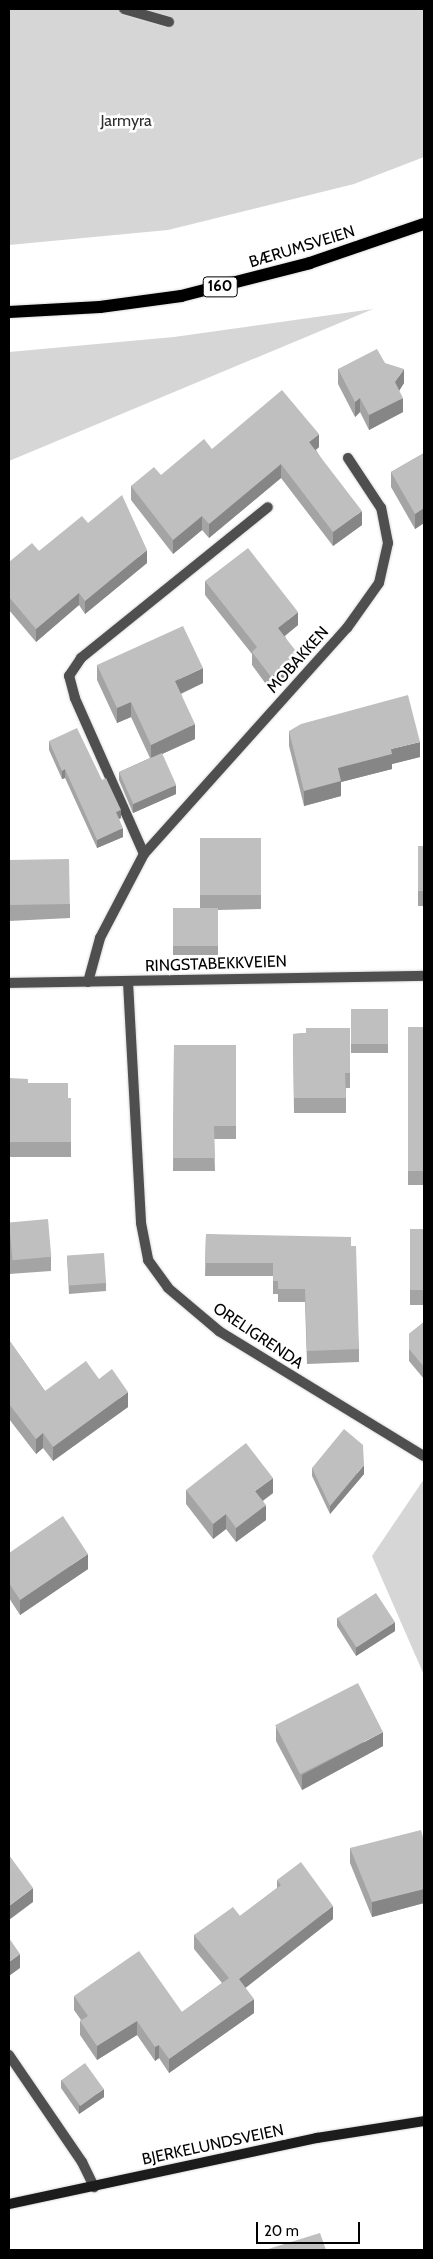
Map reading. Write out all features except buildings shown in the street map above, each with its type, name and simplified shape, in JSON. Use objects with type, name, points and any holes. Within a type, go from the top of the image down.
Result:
[{"type":"main road","name":"BÆRUMSVEIEN","points":[[9,312],[100,306],[181,296],[310,263],[424,224]]},
{"type":"main road","name":"BJERKELUNDSVEIEN","points":[[9,2204],[317,2138],[424,2121]]},
{"type":"street","points":[[124,9],[169,22]]},
{"type":"street","name":"MOBAKKEN","points":[[88,982],[100,938],[144,854],[347,628],[379,583],[388,543],[381,508],[348,458]]},
{"type":"street","points":[[144,854],[75,698],[69,676],[81,658],[268,507]]},
{"type":"street","name":"RINGSTABEKKVEIEN","points":[[9,983],[424,976]]},
{"type":"street","name":"ORELIGRENDA","points":[[128,982],[141,1223],[148,1260],[168,1288],[219,1331],[424,1456]]},
{"type":"street","points":[[9,2055],[82,2162],[94,2187]]},
{"type":"green space","name":"Jarmyra","points":[[9,9],[424,9],[424,157],[354,184],[168,230],[9,245]]},
{"type":"green space","points":[[373,309],[9,461],[9,352],[174,337]]},
{"type":"green space","points":[[424,1479],[424,1675],[372,1556]]}]
